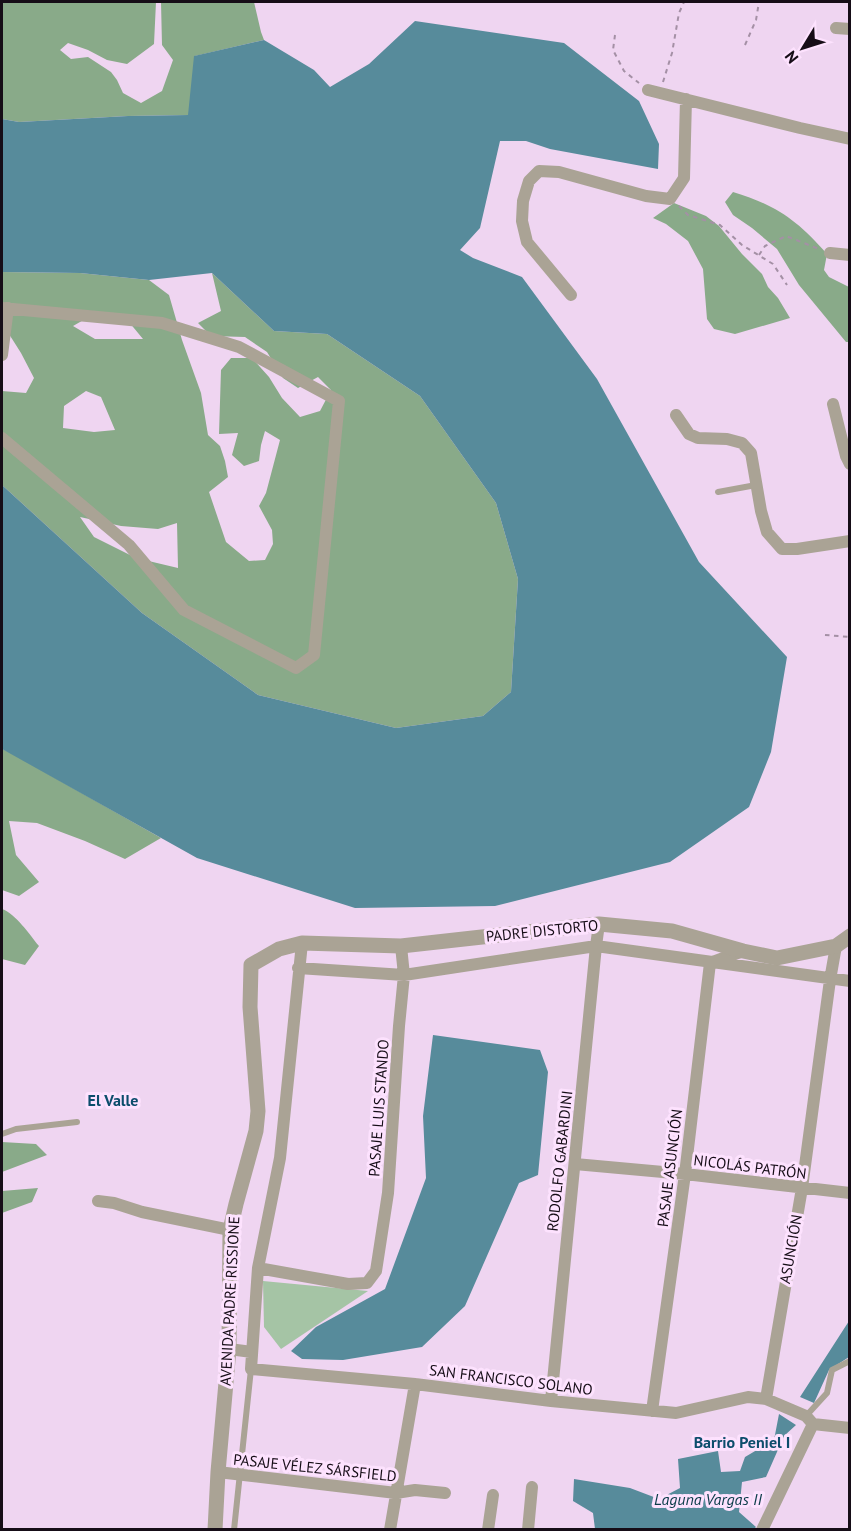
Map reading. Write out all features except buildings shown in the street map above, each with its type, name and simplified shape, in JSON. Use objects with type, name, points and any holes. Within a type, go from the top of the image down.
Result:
[{"type":"street","points":[[836,28],[849,29]]},
{"type":"street","points":[[654,91],[849,139]]},
{"type":"street","points":[[571,295],[527,242],[522,222],[523,201],[528,181],[539,171],[559,172],[646,196],[670,198],[684,178],[686,99]]},
{"type":"street","points":[[830,253],[849,255]]},
{"type":"street","points":[[2,355],[5,308],[162,323],[239,346],[339,401],[314,655],[296,668],[184,610],[129,545],[2,438]]},
{"type":"street","points":[[833,404],[849,464]]},
{"type":"street","points":[[676,414],[690,434],[698,438],[727,439],[742,443],[751,453],[767,532],[782,549],[849,542]]},
{"type":"street","name":"RODOLFO GABARDINI","points":[[552,1401],[600,924]]},
{"type":"street","name":"PADRE DISTORTO","points":[[279,949],[302,943],[401,946],[600,924],[672,931],[777,958],[837,946]]},
{"type":"street","points":[[837,946],[849,936]]},
{"type":"street","name":"AVENIDA PADRE RISSIONE","points":[[251,1369],[258,1268],[280,1158],[302,943]]},
{"type":"street","name":"PASAJE LUIS STANDO","points":[[258,1268],[348,1284],[367,1283],[376,1271],[388,1193],[404,975],[401,946]]},
{"type":"street","name":"PADRE DISTORTO","points":[[298,968],[404,975],[596,946],[849,981]]},
{"type":"street","name":"ASUNCIÓN","points":[[766,1399],[802,1188],[830,980],[837,946]]},
{"type":"street","name":"AVENIDA PADRE RISSIONE","points":[[215,1530],[229,1349],[230,1230],[256,1131],[258,1111],[250,1007],[251,965],[279,949]]},
{"type":"street","points":[[710,963],[743,951]]},
{"type":"street","name":"PASAJE ASUNCIÓN","points":[[652,1411],[685,1174],[710,963]]},
{"type":"street","name":"NICOLÁS PATRÓN","points":[[575,1164],[849,1193]]},
{"type":"street","points":[[98,1201],[230,1230]]},
{"type":"street","points":[[229,1349],[252,1352]]},
{"type":"street","name":"SAN FRANCISCO SOLANO","points":[[251,1369],[415,1384],[676,1413],[748,1397],[766,1399]]},
{"type":"street","points":[[390,1530],[415,1384]]},
{"type":"street","points":[[766,1399],[809,1420],[849,1428]]},
{"type":"street","points":[[762,1530],[809,1420]]},
{"type":"street","name":"PASAJE VÉLEZ SÁRSFIELD","points":[[218,1472],[396,1493],[416,1490],[445,1493]]},
{"type":"street","points":[[528,1530],[532,1487]]},
{"type":"street","points":[[488,1530],[493,1495]]},
{"type":"lane","points":[[718,492],[757,485]]},
{"type":"lane","points":[[2,1134],[16,1129],[77,1122]]},
{"type":"lane","points":[[809,1420],[826,1393],[832,1371],[849,1361]]},
{"type":"lane","points":[[234,1530],[251,1369]]},
{"type":"path","points":[[615,35],[613,50],[624,72],[654,91],[672,52],[679,13],[684,2]]},
{"type":"path","points":[[745,45],[756,20],[759,2]]},
{"type":"path","points":[[670,198],[688,215],[720,225],[742,245],[773,264],[788,285]]},
{"type":"path","points":[[759,255],[765,246],[786,236],[830,253]]},
{"type":"path","points":[[825,635],[849,637]]},
{"type":"green space","points":[[2,2],[156,2],[154,44],[127,64],[107,60],[68,43],[60,50],[71,59],[88,57],[111,72],[123,93],[141,103],[162,91],[173,60],[162,45],[161,2],[254,2],[264,40],[195,56],[189,115],[19,122],[2,119]]},
{"type":"green space","points":[[733,192],[762,202],[785,215],[806,232],[827,254],[824,270],[829,277],[849,287],[849,342],[846,342],[799,285],[777,249],[733,215],[725,202]]},
{"type":"green space","points":[[674,203],[706,216],[719,226],[762,274],[768,287],[790,318],[735,334],[714,329],[707,319],[703,269],[688,241],[666,224],[653,218]]},
{"type":"green space","points":[[2,272],[80,273],[149,280],[169,295],[201,393],[208,435],[220,446],[225,461],[228,477],[209,492],[226,542],[249,561],[265,560],[273,544],[272,530],[259,506],[266,493],[280,440],[265,431],[259,461],[244,466],[232,455],[238,433],[219,434],[221,370],[231,358],[252,358],[269,377],[282,398],[300,417],[320,411],[331,390],[318,377],[298,388],[283,378],[267,352],[245,337],[211,336],[198,323],[221,311],[212,273],[274,331],[327,334],[420,396],[496,503],[518,579],[511,692],[483,716],[396,728],[258,695],[142,613],[2,485],[2,391],[26,393],[34,378],[2,323]],"holes":[[[94,314],[124,316],[143,339],[95,339],[73,326]],[[86,391],[101,397],[115,430],[94,432],[63,428],[64,406]],[[80,517],[121,526],[158,529],[177,523],[178,568],[136,558],[94,537]]]},
{"type":"green space","points":[[2,749],[161,838],[125,859],[37,823],[9,821],[16,855],[39,882],[19,896],[2,890]]},
{"type":"green space","points":[[2,909],[17,920],[39,946],[25,965],[2,959]]},
{"type":"green space","points":[[2,1142],[36,1144],[47,1155],[2,1172]]},
{"type":"green space","points":[[38,1188],[32,1202],[2,1213],[2,1191]]},
{"type":"green space","points":[[263,1281],[368,1291],[281,1349],[264,1327]]},
{"type":"water","points":[[415,21],[564,43],[639,101],[659,144],[658,169],[550,149],[526,141],[500,141],[480,228],[460,250],[473,258],[522,277],[597,379],[699,562],[787,657],[771,752],[749,807],[670,862],[495,906],[355,908],[197,858],[2,749],[2,485],[142,613],[258,695],[396,728],[483,716],[511,692],[518,579],[496,503],[420,396],[327,334],[274,331],[212,273],[149,280],[80,273],[2,272],[2,119],[19,122],[188,115],[194,56],[264,40],[314,70],[330,87],[369,64]]},
{"type":"water","points":[[433,1035],[540,1050],[548,1072],[538,1175],[519,1183],[465,1306],[422,1347],[343,1360],[302,1359],[291,1351],[316,1327],[385,1289],[426,1178],[423,1116]]},
{"type":"water","points":[[849,1321],[849,1357],[829,1370],[814,1403],[800,1397]]},
{"type":"water","name":"Laguna Vargas II","points":[[779,1414],[796,1425],[784,1436],[766,1477],[742,1482],[739,1512],[756,1527],[754,1529],[595,1529],[593,1513],[573,1501],[574,1479],[630,1488],[659,1499],[680,1488],[678,1459],[718,1451],[721,1472],[740,1471],[745,1457],[774,1440]]},
{"type":"district","name":"El Valle","points":[[113,1100]]},
{"type":"district","name":"Barrio Peniel I","points":[[742,1442]]}]
